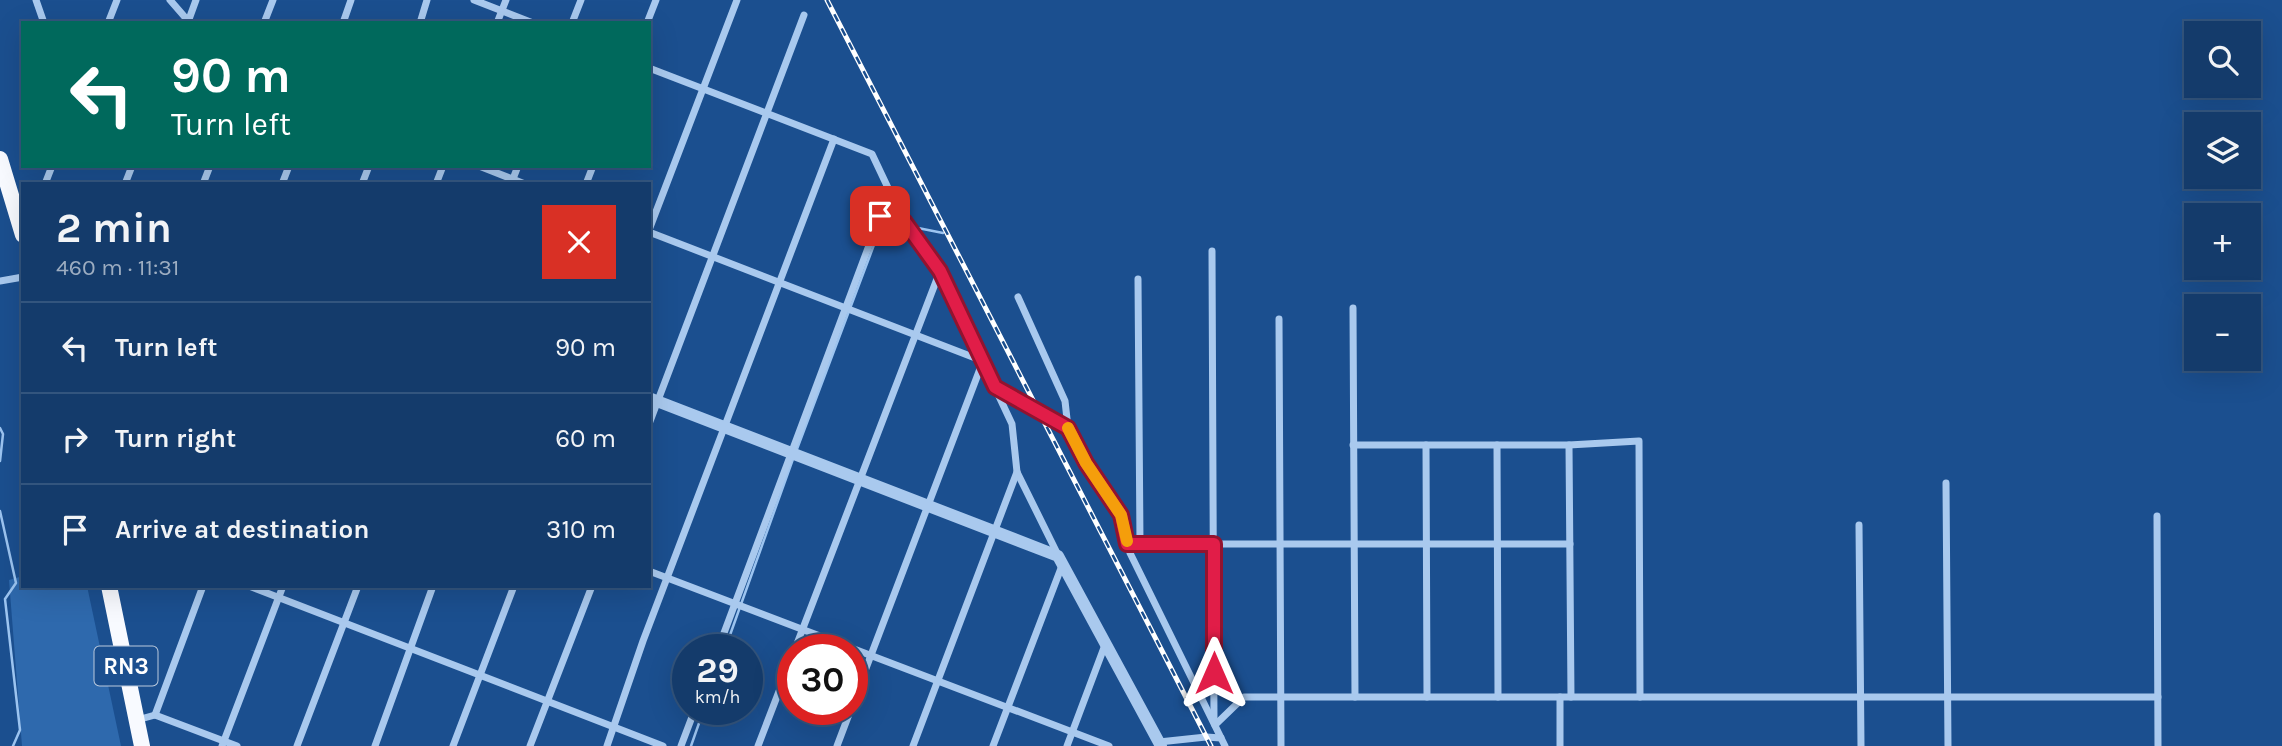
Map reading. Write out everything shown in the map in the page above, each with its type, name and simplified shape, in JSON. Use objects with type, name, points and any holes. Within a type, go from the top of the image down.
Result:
[{"type":"highway","points":[[0,159],[17,192],[21,221]]},
{"type":"highway","name":"RN3","points":[[109,588],[142,746]]},
{"type":"street","points":[[36,0],[43,21]]},
{"type":"street","points":[[109,21],[117,0]]},
{"type":"street","points":[[170,0],[188,21]]},
{"type":"street","points":[[189,21],[196,0]]},
{"type":"street","points":[[265,21],[273,0]]},
{"type":"street","points":[[343,21],[351,0]]},
{"type":"street","points":[[421,21],[427,0]]},
{"type":"street","points":[[474,0],[528,21]]},
{"type":"street","points":[[498,21],[506,0]]},
{"type":"street","points":[[573,21],[581,0]]},
{"type":"street","points":[[648,21],[656,0]]},
{"type":"street","points":[[651,226],[737,0]]},
{"type":"street","points":[[804,15],[712,256],[653,399],[1061,559]]},
{"type":"street","points":[[651,69],[872,154],[904,221],[940,271],[1013,424],[1017,472],[1105,644],[1160,744],[1206,737],[1221,738]]},
{"type":"street","points":[[607,746],[643,640],[834,139]]},
{"type":"street","points":[[483,168],[512,181]]},
{"type":"street","points":[[724,634],[880,216],[904,221]]},
{"type":"street","points":[[651,232],[983,361]]},
{"type":"street","points":[[1212,251],[1214,725]]},
{"type":"street","points":[[800,634],[940,271]]},
{"type":"street","points":[[0,281],[21,277]]},
{"type":"street","points":[[1138,279],[1140,544]]},
{"type":"street","points":[[1018,297],[1065,401],[1068,428],[1086,463],[1121,515],[1130,553],[1225,746]]},
{"type":"street","points":[[1353,308],[1355,697]]},
{"type":"street","points":[[1279,319],[1281,746]]},
{"type":"street","points":[[868,663],[983,361]]},
{"type":"street","points":[[995,387],[1068,428]]},
{"type":"street","points":[[1353,445],[1569,445],[1639,441],[1640,697]]},
{"type":"street","points":[[1426,445],[1427,697]]},
{"type":"street","points":[[1497,445],[1498,697]]},
{"type":"street","points":[[1569,445],[1571,697]]},
{"type":"street","points":[[913,746],[1017,472]]},
{"type":"street","points":[[1946,483],[1948,746]]},
{"type":"street","points":[[2157,516],[2158,746]]},
{"type":"street","points":[[1860,525],[1861,746]]},
{"type":"street","points":[[1127,544],[1570,544]]},
{"type":"street","points":[[993,746],[1061,559]]},
{"type":"street","points":[[651,571],[1109,746]]},
{"type":"street","points":[[155,715],[203,588]]},
{"type":"street","points":[[254,588],[663,746]]},
{"type":"street","points":[[223,744],[282,588]]},
{"type":"street","points":[[297,746],[357,588]]},
{"type":"street","points":[[375,746],[432,588]]},
{"type":"street","points":[[453,746],[513,588]]},
{"type":"street","points":[[530,746],[591,588]]},
{"type":"street","points":[[1067,746],[1105,644]]},
{"type":"street","points":[[758,746],[777,696]]},
{"type":"street","points":[[1214,725],[1244,696],[2158,697]]},
{"type":"street","points":[[1560,697],[1560,746]]},
{"type":"street","points":[[137,720],[155,715],[223,744],[237,746]]},
{"type":"street","points":[[681,746],[689,725]]},
{"type":"street","points":[[837,746],[845,725]]},
{"type":"shaded area","points":[[21,577],[21,588],[87,588],[121,746],[22,746],[9,580]]},
{"type":"waterway","points":[[797,449],[883,221],[902,225]]},
{"type":"waterway","points":[[908,226],[943,233]]},
{"type":"waterway","points":[[0,428],[3,434],[0,461]]},
{"type":"waterway","points":[[730,634],[793,459]]},
{"type":"waterway","points":[[0,511],[16,583],[5,599],[20,730],[13,746]]},
{"type":"waterway","points":[[691,746],[698,725]]},
{"type":"railway","points":[[827,0],[1211,746]]},
{"type":"slow traffic","points":[[1068,428],[1086,463],[1121,515],[1127,541]]},
{"type":"route","points":[[880,216],[904,221],[940,271],[995,387],[1068,428],[1086,463],[1121,515],[1127,544],[1214,544],[1214,673]]}]
